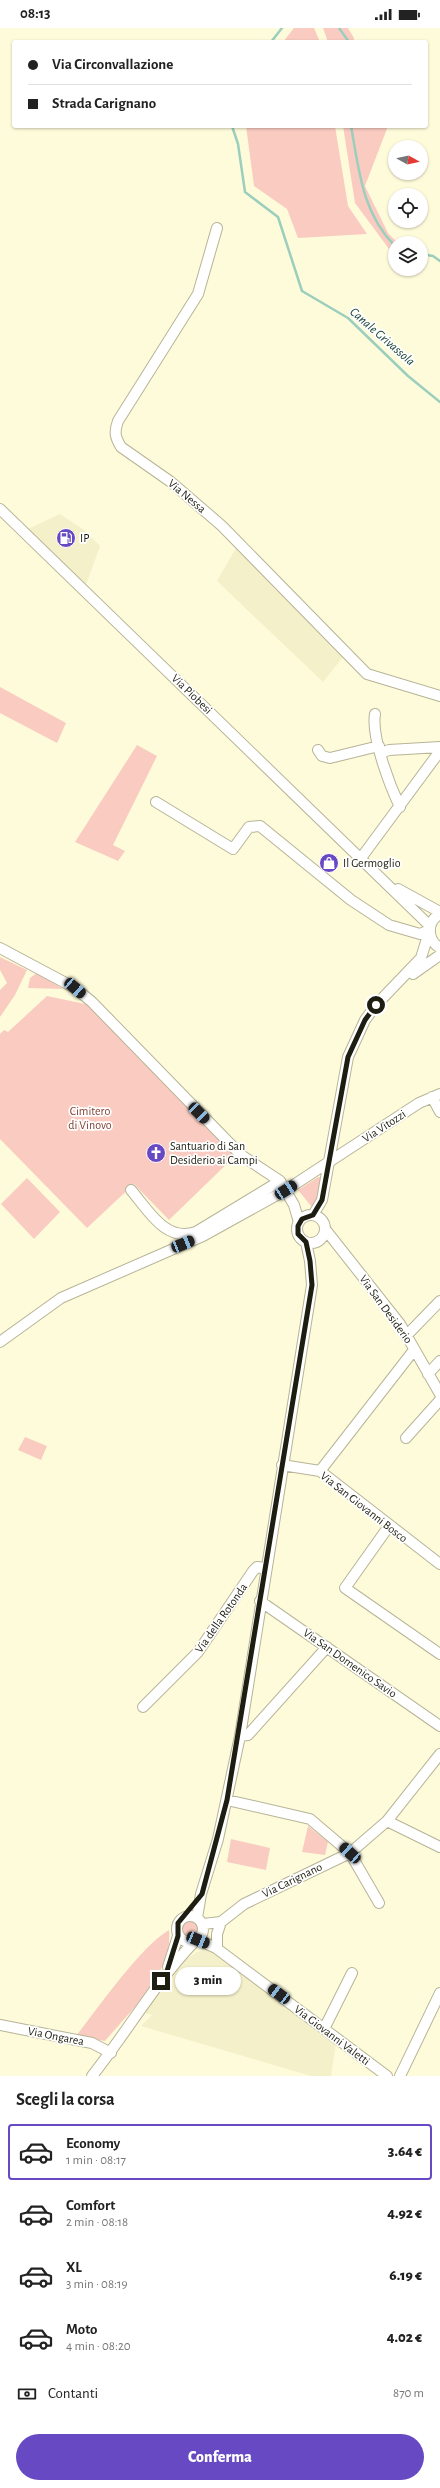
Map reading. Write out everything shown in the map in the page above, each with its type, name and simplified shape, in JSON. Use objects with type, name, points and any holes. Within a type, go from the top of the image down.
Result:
[{"type":"street","name":"Via Nessa","points":[[217,228],[198,294],[118,421],[115,431],[116,439],[121,447],[171,482],[222,526],[367,674],[440,696]]},
{"type":"street","name":"Via Piobesi","points":[[0,509],[361,858],[430,929],[434,943],[440,948]]},
{"type":"street","points":[[375,714],[374,723],[380,749],[400,807]]},
{"type":"street","points":[[318,750],[322,756],[330,758],[380,749],[389,750],[440,747]]},
{"type":"street","points":[[361,858],[440,751]]},
{"type":"street","points":[[156,802],[233,849],[249,827],[260,826],[351,900],[389,925],[420,934],[430,929]]},
{"type":"street","name":"Via Piobesi","points":[[384,881],[440,913]]},
{"type":"street","points":[[299,1222],[314,1216],[322,1200],[348,1057],[365,1020],[376,1005],[402,980],[421,958],[430,929],[440,913]]},
{"type":"street","points":[[0,948],[75,988],[241,1155],[280,1182],[294,1204],[299,1222],[298,1234],[310,1243]]},
{"type":"street","points":[[402,980],[440,955]]},
{"type":"street","points":[[436,1096],[440,1112]]},
{"type":"street","name":"Via Vitozzi","points":[[0,1342],[61,1298],[203,1236],[286,1190],[419,1103],[436,1096]]},
{"type":"street","points":[[131,1190],[167,1230],[183,1235],[196,1232],[280,1182]]},
{"type":"street","points":[[294,1204],[314,1216]]},
{"type":"street","name":"Via San Desiderio","points":[[314,1216],[406,1336],[440,1394]]},
{"type":"street","points":[[310,1243],[327,1234]]},
{"type":"street","points":[[92,2076],[111,2053],[167,1971],[196,1941],[201,1923],[202,1894],[227,1800],[240,1736],[265,1568],[312,1285],[310,1243]]},
{"type":"street","points":[[406,1336],[440,1300]]},
{"type":"street","points":[[320,1471],[414,1350]]},
{"type":"street","points":[[428,1374],[440,1361]]},
{"type":"street","points":[[406,1438],[440,1400]]},
{"type":"street","name":"Via San Giovanni Bosco","points":[[282,1465],[320,1471],[388,1526],[440,1564]]},
{"type":"street","points":[[388,1526],[345,1588],[440,1654]]},
{"type":"street","name":"Via della Rotonda","points":[[143,1707],[198,1652],[253,1571],[257,1568],[265,1568]]},
{"type":"street","name":"Via San Domenico Savio","points":[[260,1601],[440,1726]]},
{"type":"street","points":[[240,1736],[248,1735],[327,1647]]},
{"type":"street","name":"Via Carignano","points":[[220,1922],[244,1904],[350,1853],[386,1821],[440,1754]]},
{"type":"street","points":[[227,1800],[310,1818],[350,1853],[380,1903]]},
{"type":"street","points":[[386,1821],[440,1847]]},
{"type":"street","points":[[167,1971],[178,1936],[177,1927],[202,1894]]},
{"type":"street","points":[[184,1917],[201,1923],[220,1922],[217,1934],[218,1949]]},
{"type":"street","name":"Via Giovanni Valetti","points":[[201,1923],[218,1949]]},
{"type":"street","points":[[178,1936],[185,1942],[196,1941]]},
{"type":"street","name":"Via Giovanni Valetti","points":[[196,1941],[218,1949],[387,2076]]},
{"type":"street","points":[[324,2029],[352,1973]]},
{"type":"street","points":[[400,2076],[440,1993]]},
{"type":"street","name":"Via Ongarea","points":[[0,2025],[92,2043],[111,2053]]},
{"type":"shaded area","points":[[60,514],[84,530],[100,546],[86,585],[28,529]]},
{"type":"shaded area","points":[[237,546],[343,657],[323,682],[217,581]]},
{"type":"shaded area","points":[[211,1951],[336,2044],[331,2076],[311,2076],[141,2026],[152,2015],[145,2013],[179,1964],[197,1952]]},
{"type":"green space","points":[[294,28],[314,28],[319,40],[285,40]]},
{"type":"green space","points":[[323,28],[348,28],[354,38],[354,40],[327,40]]},
{"type":"green space","points":[[246,128],[335,128],[348,206],[367,234],[298,238],[287,209],[254,186]]},
{"type":"green space","points":[[343,128],[387,128],[365,186],[388,233],[391,236],[388,236],[388,248],[355,203]]},
{"type":"green space","points":[[0,687],[66,723],[57,743],[0,713]]},
{"type":"green space","points":[[137,745],[157,756],[113,845],[125,851],[118,861],[75,842]]},
{"type":"green space","points":[[0,957],[27,970],[15,995],[0,1017],[0,990],[7,983],[0,970]]},
{"type":"green space","points":[[37,973],[63,989],[28,988],[30,978]]},
{"type":"green space","name":"Cimitero di Vinovo","points":[[47,996],[90,1005],[235,1156],[169,1220],[134,1184],[87,1228],[0,1139],[0,1034],[4,1030],[8,1032]]},
{"type":"green space","points":[[318,1177],[323,1177],[315,1211],[298,1190]]},
{"type":"green space","points":[[27,1178],[60,1212],[34,1239],[1,1204]]},
{"type":"green space","points":[[25,1437],[47,1446],[41,1460],[18,1450]]},
{"type":"green space","points":[[308,1826],[328,1842],[325,1855],[302,1852]]},
{"type":"green space","points":[[231,1839],[270,1848],[266,1870],[227,1862]]},
{"type":"green space","points":[[190,1921],[194,1922],[198,1926],[198,1934],[194,1938],[190,1939],[186,1938],[182,1934],[181,1930],[182,1926],[186,1922]]},
{"type":"green space","points":[[169,1930],[169,1946],[165,1961],[158,1976],[138,2004],[105,2041],[76,2036],[133,1963],[158,1938]]},
{"type":"waterway","name":"Canale Grivassola","points":[[273,40],[282,28]]},
{"type":"waterway","points":[[339,28],[348,40]]},
{"type":"waterway","name":"Canale Grivassola","points":[[233,128],[238,144],[245,192],[278,217],[302,291],[348,318],[408,376],[440,402]]},
{"type":"waterway","points":[[351,128],[360,175],[369,205],[375,220],[388,238]]},
{"type":"waterway","points":[[428,255],[433,256],[440,261]]},
{"type":"place","name":"IP","points":[[66,538]]},
{"type":"place","name":"Il Germoglio","points":[[329,863]]},
{"type":"place","name":"Santuario di San Desiderio ai Campi","points":[[156,1153]]},
{"type":"route","points":[[161,1981],[167,1971],[178,1936],[178,1923],[202,1894],[218,1839],[240,1736],[265,1568],[312,1285],[310,1261],[306,1242],[302,1240],[297,1230],[299,1222],[309,1215],[313,1215],[322,1200],[348,1057],[354,1041],[365,1020],[376,1005]]}]
